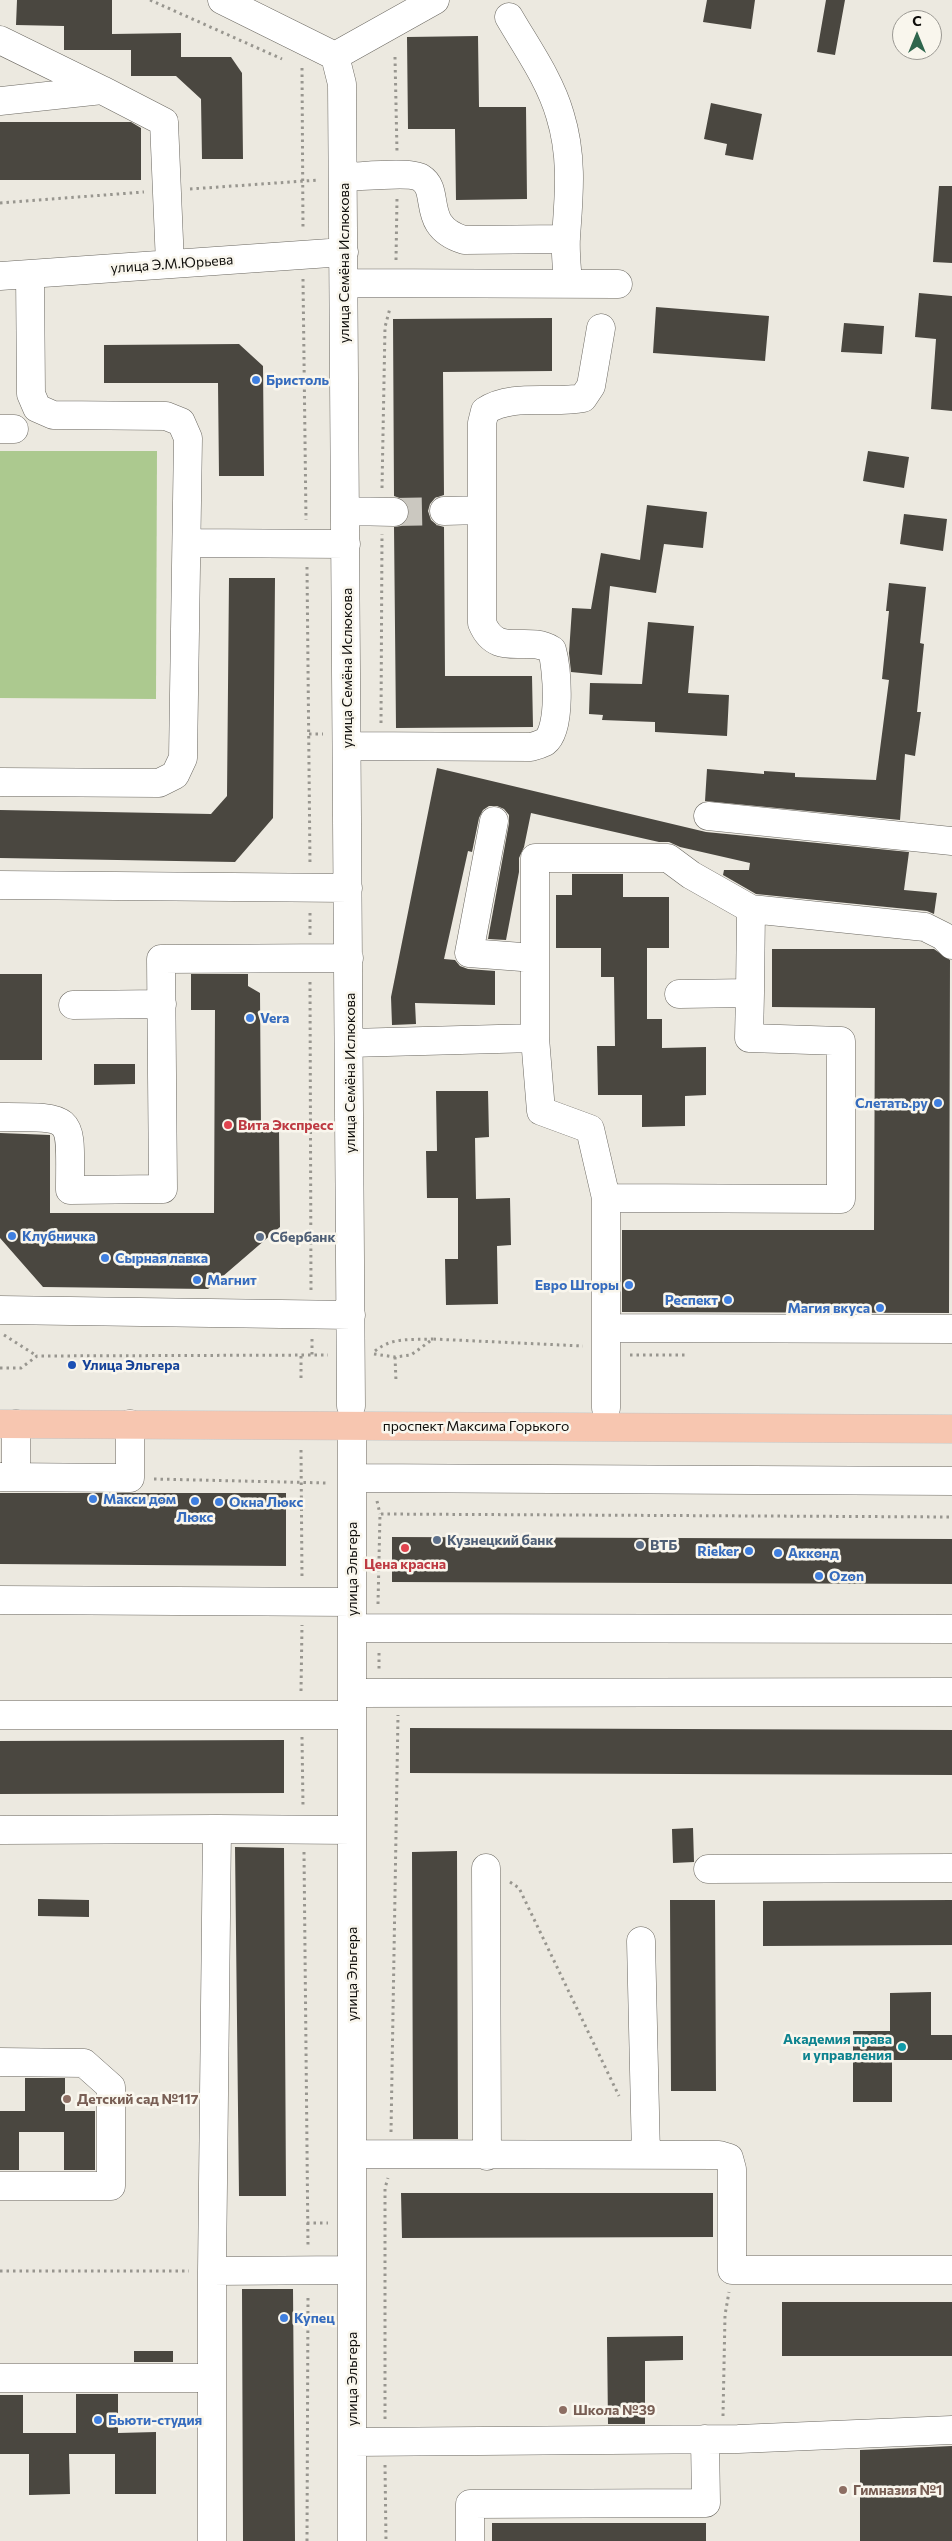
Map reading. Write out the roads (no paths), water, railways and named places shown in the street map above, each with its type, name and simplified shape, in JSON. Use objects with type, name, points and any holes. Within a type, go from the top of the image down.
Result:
[{"type":"main road","name":"проспект Максима Горького","points":[[5,1418],[130,1424],[606,1408],[952,1409]]},
{"type":"main road","name":"проспект Максима Горького","points":[[5,1418],[352,1416],[952,1429]]},
{"type":"street","points":[[234,2],[335,56],[435,0]]},
{"type":"street","points":[[509,17],[544,78],[560,115],[569,160],[570,205],[566,239],[568,284]]},
{"type":"street","points":[[0,40],[164,122],[170,264]]},
{"type":"street","name":"улица Семёна Ислюкова","points":[[335,56],[342,84],[352,1416]]},
{"type":"street","points":[[0,100],[102,90]]},
{"type":"street","points":[[343,177],[411,174],[422,178],[428,187],[433,212],[439,226],[450,236],[464,240],[566,239]]},
{"type":"street","name":"улица Э.М.Юрьева","points":[[0,276],[344,252]]},
{"type":"street","points":[[0,782],[159,783],[175,775],[183,758],[188,438],[181,422],[166,416],[53,415],[37,408],[31,394],[30,274]]},
{"type":"street","points":[[344,283],[618,284]]},
{"type":"street","points":[[347,746],[530,747],[546,741],[556,716],[555,661],[552,650],[543,645],[502,644],[488,636],[482,623],[482,422],[485,411],[494,405],[509,402],[565,402],[583,398],[591,386],[601,328]]},
{"type":"street","points":[[444,511],[482,510]]},
{"type":"street","points":[[346,511],[388,512]]},
{"type":"street","points":[[187,543],[346,544]]},
{"type":"street","points":[[708,816],[952,841]]},
{"type":"street","points":[[494,822],[469,953],[535,958]]},
{"type":"street","points":[[606,1408],[606,1198],[590,1129],[541,1111],[535,1038],[536,858],[668,858],[691,875],[751,909],[925,927],[943,936],[952,945]]},
{"type":"street","points":[[0,886],[348,888]]},
{"type":"street","points":[[606,1198],[841,1199],[841,1041],[749,1038],[751,909]]},
{"type":"street","points":[[0,1117],[51,1117],[65,1124],[70,1135],[70,1190],[163,1189],[161,960],[349,958]]},
{"type":"street","points":[[679,994],[750,993]]},
{"type":"street","points":[[73,1005],[162,1004]]},
{"type":"street","points":[[350,1042],[535,1038]]},
{"type":"street","points":[[0,1310],[351,1315]]},
{"type":"street","points":[[606,1328],[952,1329]]},
{"type":"street","name":"улица Эльгера","points":[[352,1416],[342,1480],[352,1615],[352,2541]]},
{"type":"street","points":[[5,1418],[8,1477],[130,1478],[130,1424]]},
{"type":"street","points":[[342,1480],[952,1481]]},
{"type":"street","points":[[0,1600],[352,1615],[952,1629]]},
{"type":"street","points":[[0,1715],[352,1704],[952,1692]]},
{"type":"street","points":[[212,2541],[212,2271],[217,1829]]},
{"type":"street","points":[[0,1830],[352,1830]]},
{"type":"street","points":[[486,1868],[487,2156]]},
{"type":"street","points":[[708,1869],[952,1868]]},
{"type":"street","points":[[641,1941],[646,2155]]},
{"type":"street","points":[[0,2062],[84,2063],[111,2087],[111,2186],[0,2186]]},
{"type":"street","points":[[352,2154],[487,2156],[719,2155],[729,2158],[732,2169],[732,2270],[952,2270]]},
{"type":"street","points":[[212,2271],[352,2270]]},
{"type":"street","points":[[0,2378],[212,2378]]},
{"type":"street","points":[[352,2442],[714,2439],[952,2430]]},
{"type":"street","points":[[470,2541],[470,2504],[706,2503],[714,2439]]},
{"type":"tunnel","points":[[394,512],[444,511]]},
{"type":"place","name":"Бристоль","points":[[256,380]]},
{"type":"place","name":"Vera","points":[[250,1018]]},
{"type":"place","name":"Слетать.ру","points":[[938,1103]]},
{"type":"place","name":"Вита Экспресс","points":[[228,1125]]},
{"type":"place","name":"Клубничка","points":[[12,1236]]},
{"type":"place","name":"Сбербанк","points":[[260,1237]]},
{"type":"place","name":"Сырная лавка","points":[[105,1258]]},
{"type":"place","name":"Магнит","points":[[197,1280]]},
{"type":"place","name":"Евро Шторы","points":[[629,1285]]},
{"type":"place","name":"Респект","points":[[728,1300]]},
{"type":"place","name":"Магия вкуса","points":[[880,1308]]},
{"type":"place","name":"Улица Эльгера","points":[[72,1365]]},
{"type":"place","name":"Макси дом","points":[[93,1499]]},
{"type":"place","name":"Люкс","points":[[195,1501]]},
{"type":"place","name":"Окна Люкс","points":[[219,1502]]},
{"type":"place","name":"Кузнецкий банк","points":[[437,1540]]},
{"type":"place","name":"ВТБ","points":[[640,1545]]},
{"type":"place","name":"Цена красна","points":[[405,1548]]},
{"type":"place","name":"Rieker","points":[[749,1551]]},
{"type":"place","name":"Акконд","points":[[778,1553]]},
{"type":"place","name":"Ozon","points":[[819,1576]]},
{"type":"place","name":"Академия права и управления","points":[[902,2047]]},
{"type":"place","name":"Детский сад №117","points":[[67,2099]]},
{"type":"place","name":"Купец","points":[[284,2318]]},
{"type":"place","name":"Школа №39","points":[[563,2410]]},
{"type":"place","name":"Бьюти-студия","points":[[98,2420]]},
{"type":"place","name":"Гимназия №1","points":[[843,2490]]}]
